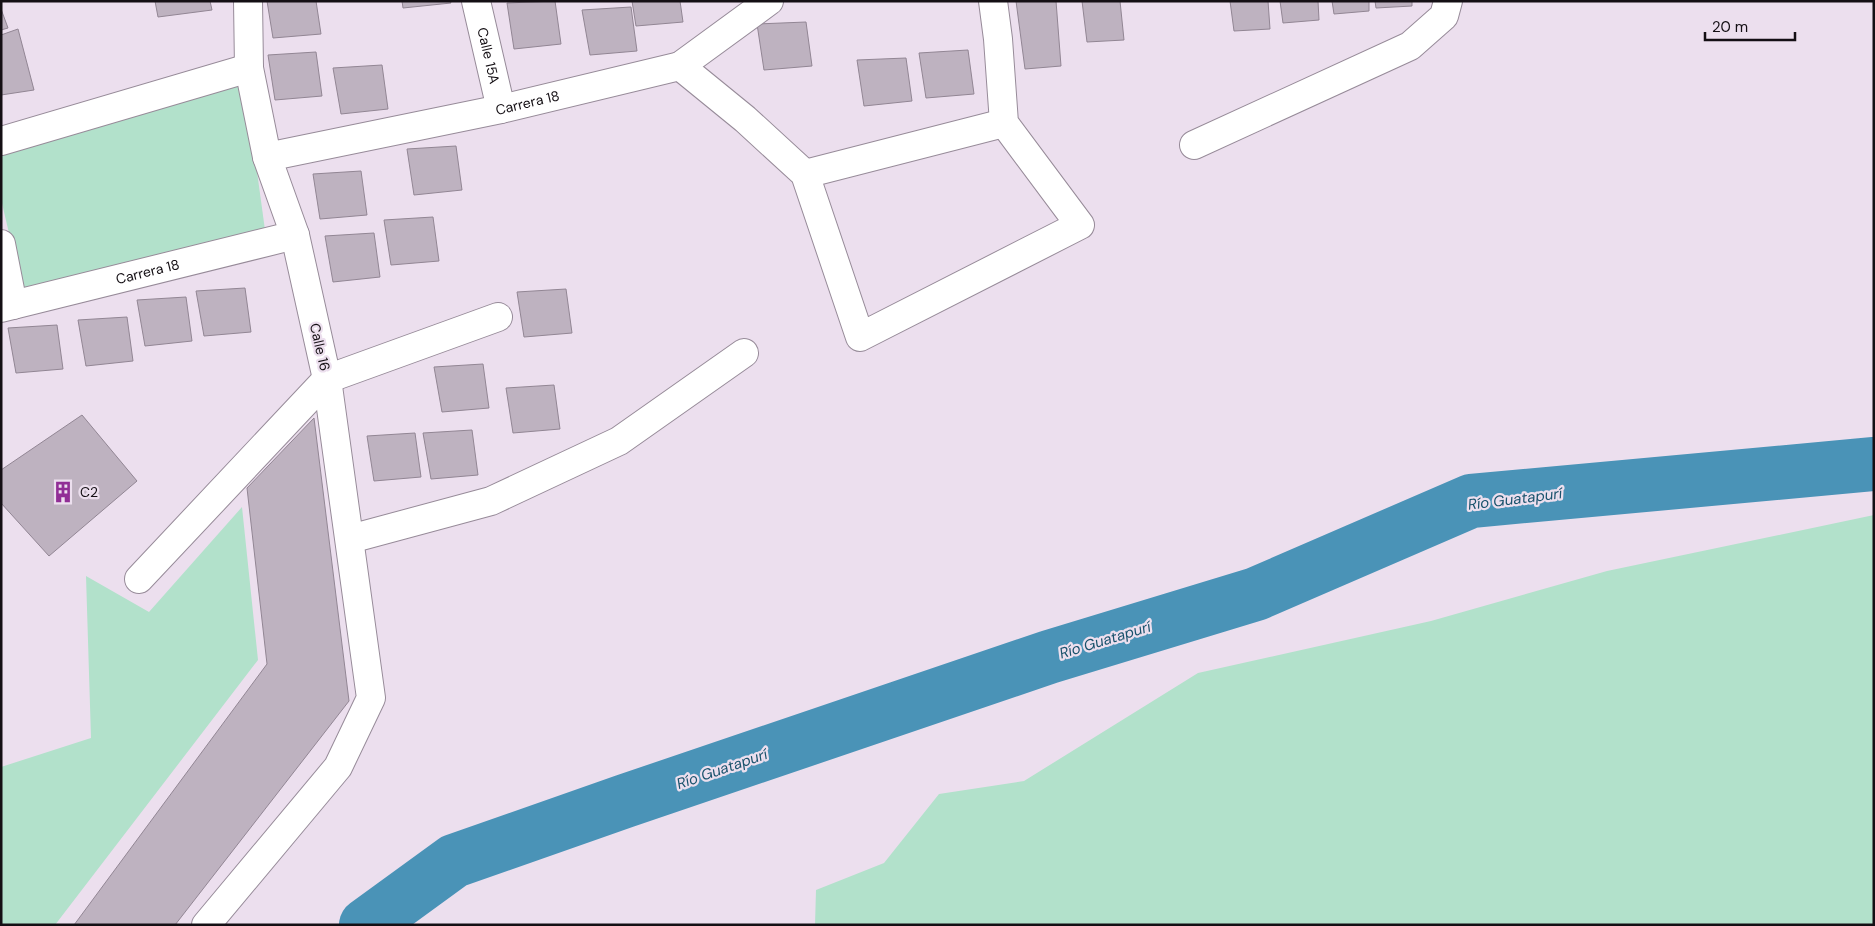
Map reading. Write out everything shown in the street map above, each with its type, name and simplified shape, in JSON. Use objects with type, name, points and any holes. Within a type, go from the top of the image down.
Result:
[{"type":"street","name":"Calle 16","points":[[206,925],[338,766],[371,698],[328,380],[296,235],[267,158],[249,68],[248,1]]},
{"type":"street","name":"Calle 15A","points":[[476,1],[502,109]]},
{"type":"street","name":"Carrera 18","points":[[267,158],[502,109],[680,66],[769,1]]},
{"type":"street","points":[[680,66],[745,119],[805,174],[860,337],[1080,225],[1004,124],[998,39],[993,1]]},
{"type":"street","points":[[1194,145],[1410,46],[1444,16],[1448,1]]},
{"type":"street","points":[[1,142],[249,68]]},
{"type":"street","points":[[805,174],[1004,124]]},
{"type":"street","name":"Carrera 18","points":[[7,307],[296,235]]},
{"type":"street","points":[[1,244],[7,307]]},
{"type":"street","points":[[138,579],[328,380],[498,317]]},
{"type":"street","points":[[350,540],[491,501],[619,441],[744,353]]},
{"type":"green space","points":[[245,84],[265,230],[22,289],[1,199],[1,154]]},
{"type":"green space","points":[[242,507],[258,660],[55,925],[1,925],[1,767],[91,738],[86,576],[149,612]]},
{"type":"green space","points":[[1874,515],[1874,925],[815,925],[816,890],[884,863],[939,794],[1024,781],[1198,673],[1431,621],[1607,571]]},
{"type":"building","points":[[155,1],[210,1],[212,10],[158,17]]},
{"type":"building","points":[[267,1],[316,1],[321,34],[273,38]]},
{"type":"building","points":[[402,1],[450,1],[451,3],[403,8]]},
{"type":"building","points":[[555,1],[561,44],[514,49],[507,3]]},
{"type":"building","points":[[632,1],[680,1],[683,22],[636,26]]},
{"type":"building","points":[[1016,1],[1056,1],[1061,66],[1025,69]]},
{"type":"building","points":[[1082,1],[1120,1],[1124,40],[1087,42]]},
{"type":"building","points":[[1230,1],[1268,1],[1270,29],[1234,31]]},
{"type":"building","points":[[1280,1],[1318,1],[1319,20],[1283,23]]},
{"type":"building","points":[[1332,1],[1369,1],[1369,11],[1334,14]]},
{"type":"building","points":[[1375,1],[1412,1],[1412,6],[1376,8]]},
{"type":"building","points":[[631,7],[637,51],[590,55],[582,10]]},
{"type":"building","points":[[1,9],[8,28],[1,30]]},
{"type":"building","points":[[806,22],[812,66],[764,70],[757,24]]},
{"type":"building","points":[[18,29],[34,90],[1,95],[1,35]]},
{"type":"building","points":[[968,50],[974,94],[926,98],[919,53]]},
{"type":"building","points":[[316,52],[322,96],[275,100],[268,55]]},
{"type":"building","points":[[906,58],[912,101],[864,106],[857,60]]},
{"type":"building","points":[[382,65],[388,109],[341,114],[333,68]]},
{"type":"building","points":[[456,146],[462,190],[414,195],[407,149]]},
{"type":"building","points":[[361,171],[367,215],[320,219],[313,174]]},
{"type":"building","points":[[433,217],[439,261],[391,265],[384,220]]},
{"type":"building","points":[[374,233],[380,277],[333,282],[325,236]]},
{"type":"building","points":[[245,288],[251,332],[204,336],[196,291]]},
{"type":"building","points":[[566,289],[572,333],[524,337],[517,292]]},
{"type":"building","points":[[186,297],[192,341],[145,346],[137,300]]},
{"type":"building","points":[[127,317],[133,361],[86,366],[78,320]]},
{"type":"building","points":[[57,325],[63,369],[16,373],[8,328]]},
{"type":"building","points":[[483,364],[489,408],[442,412],[434,367]]},
{"type":"building","points":[[554,385],[560,429],[513,433],[506,388]]},
{"type":"building","name":"C2","points":[[82,415],[137,481],[49,556],[1,503],[1,470]]},
{"type":"building","points":[[314,418],[349,701],[175,925],[74,925],[267,664],[247,488]]},
{"type":"building","points":[[472,430],[478,475],[431,479],[423,433]]},
{"type":"building","points":[[415,433],[421,477],[374,481],[367,436]]},
{"type":"waterway","name":"Río Guatapurí","points":[[366,925],[454,861],[1049,657],[1256,594],[1471,501],[1874,464]]},
{"type":"place","name":"C2","points":[[63,492]]}]
